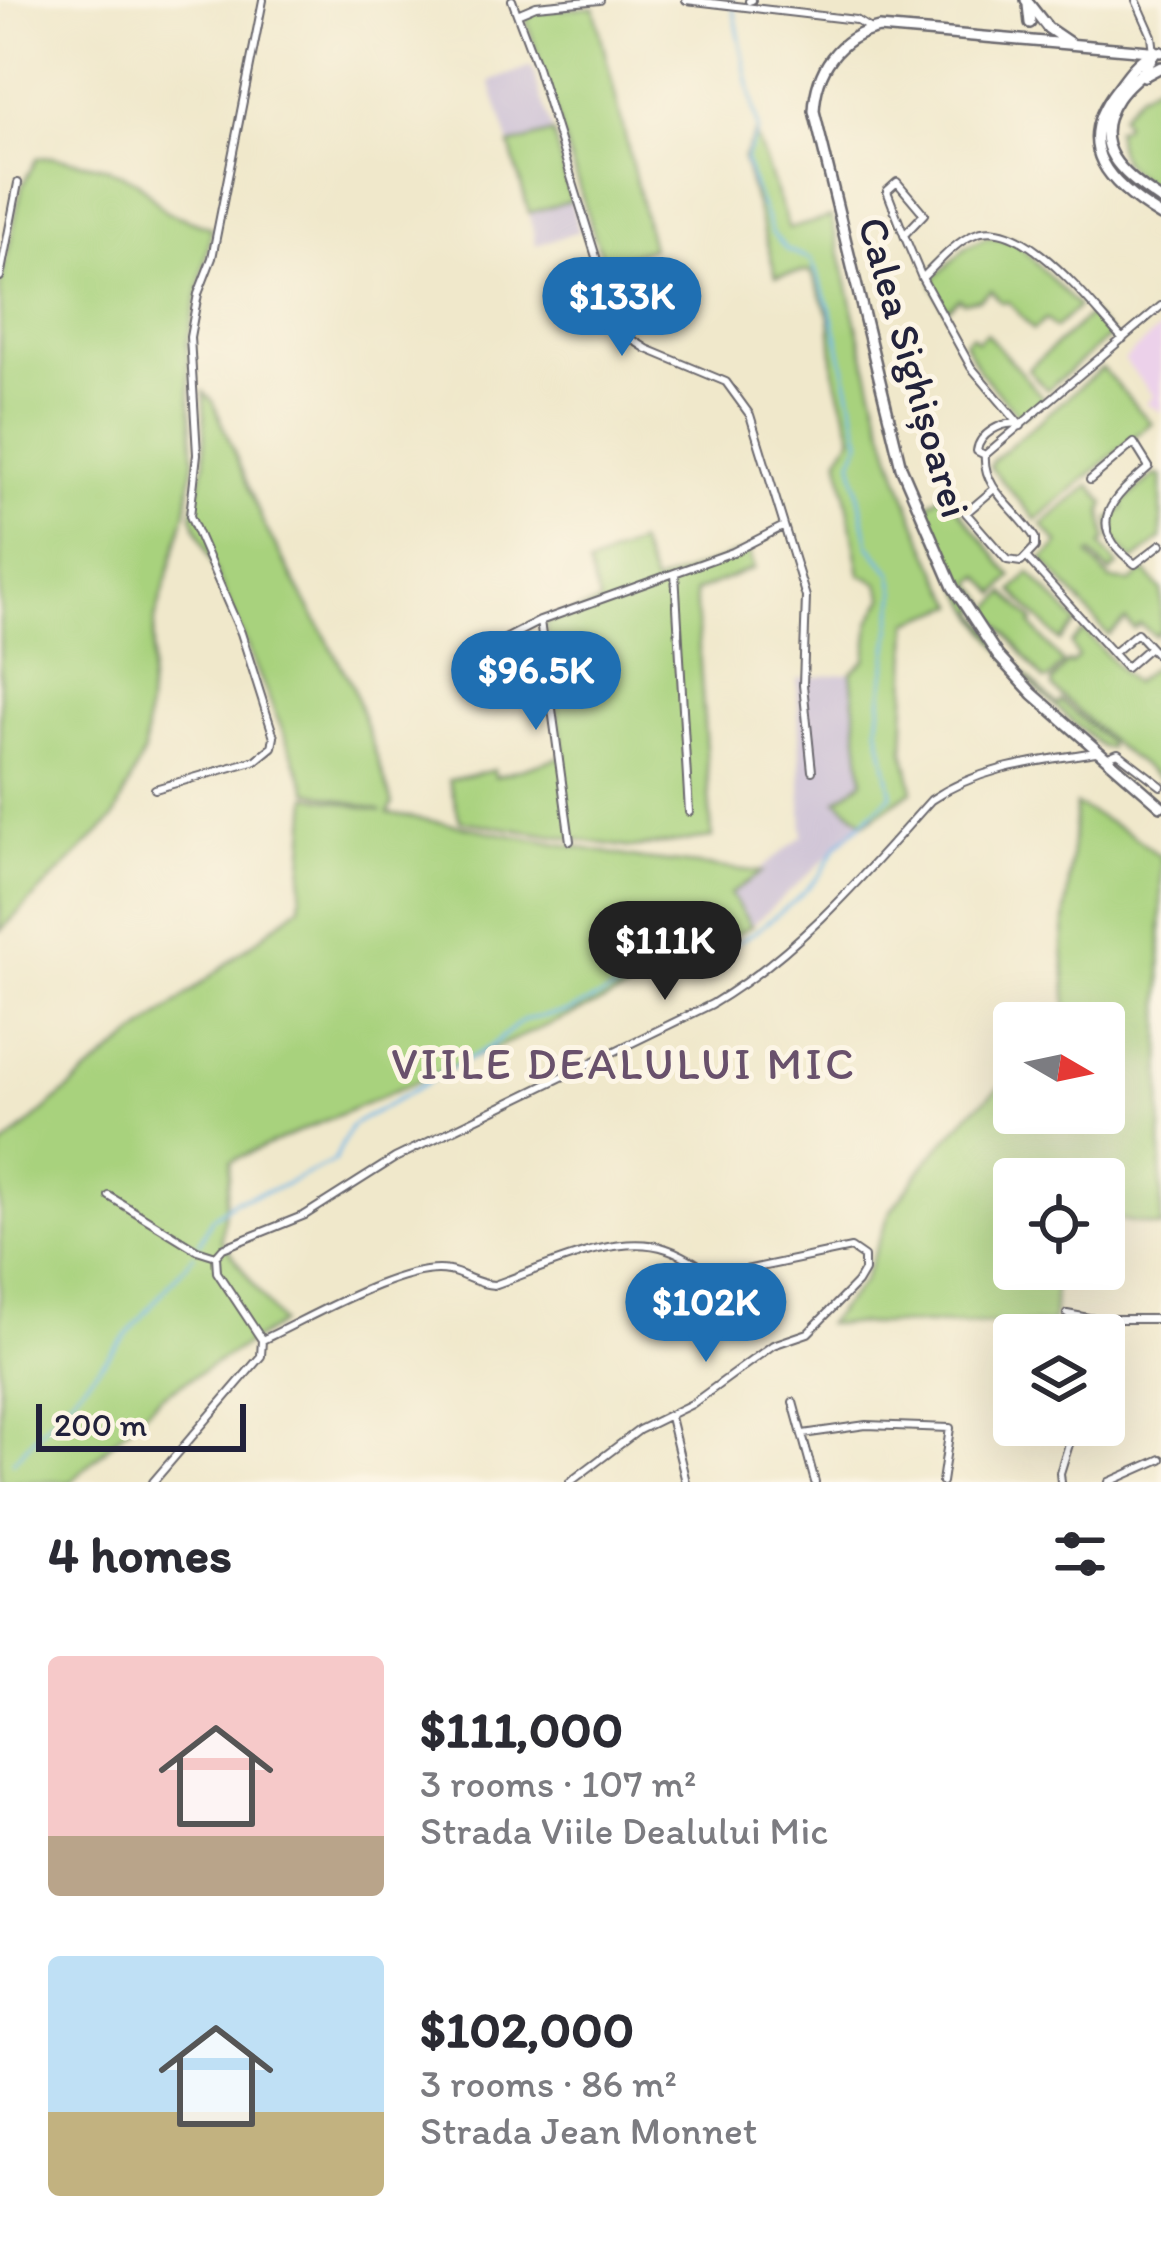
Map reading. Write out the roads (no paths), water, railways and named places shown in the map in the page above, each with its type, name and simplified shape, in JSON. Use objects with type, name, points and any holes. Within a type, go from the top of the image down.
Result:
[{"type":"main road","points":[[1026,0],[1037,31]]},
{"type":"main road","points":[[872,29],[1010,40],[1037,31],[1074,46],[1157,52]]},
{"type":"main road","name":"Calea Sighișoarei","points":[[872,29],[845,43],[830,58],[816,89],[814,111],[901,467],[928,535],[998,656],[1033,694],[1161,806]]},
{"type":"main road","points":[[1118,51],[1128,59],[1123,81]]},
{"type":"main road","points":[[1140,79],[1157,52]]},
{"type":"main road","points":[[1157,52],[1142,58],[1123,81],[1101,109],[1097,126],[1102,162],[1119,189],[1161,216]]},
{"type":"main road","points":[[1161,67],[1124,91],[1109,116],[1108,145],[1120,170],[1161,200]]},
{"type":"street","points":[[155,789],[256,760],[272,747],[274,737],[241,633],[190,516],[197,454],[190,337],[212,258],[262,0]]},
{"type":"street","points":[[512,0],[544,86],[614,320],[626,337],[703,370],[730,387],[755,427],[806,597],[803,686],[812,771]]},
{"type":"street","points":[[517,14],[536,6],[600,0]]},
{"type":"street","points":[[686,0],[856,20],[872,29]]},
{"type":"street","points":[[776,0],[777,11]]},
{"type":"street","points":[[1136,0],[1157,52]]},
{"type":"street","points":[[0,277],[17,182]]},
{"type":"street","points":[[904,235],[924,214],[897,182],[886,191],[904,235],[922,278],[971,367],[1021,426]]},
{"type":"street","points":[[922,278],[971,235],[1008,233],[1024,239],[1123,339]]},
{"type":"street","points":[[994,489],[966,513],[1014,563],[1027,558],[1035,547],[1034,538],[994,489],[984,467],[985,455],[1161,306]]},
{"type":"street","points":[[985,455],[977,451],[982,439],[1005,423],[1021,426]]},
{"type":"street","points":[[1090,480],[1134,442],[1150,466],[1113,497],[1107,510],[1108,531],[1135,565],[1161,544]]},
{"type":"street","points":[[470,657],[540,621],[749,545],[784,526]]},
{"type":"street","points":[[1027,558],[1126,668],[1150,646]]},
{"type":"street","points":[[675,573],[689,812]]},
{"type":"street","points":[[540,621],[570,841]]},
{"type":"street","points":[[1113,653],[1137,633],[1161,659]]},
{"type":"street","points":[[216,1256],[224,1248],[305,1215],[395,1157],[712,1004],[752,980],[789,950],[931,800],[958,782],[991,770],[1118,753],[1161,786]]},
{"type":"street","points":[[109,1196],[197,1250],[216,1256]]},
{"type":"street","points":[[262,1340],[405,1274],[450,1270],[479,1285],[494,1285],[624,1242],[666,1248],[717,1276],[851,1248],[864,1257],[864,1271],[857,1283],[808,1333],[773,1345],[670,1418],[640,1430],[570,1482]]},
{"type":"street","points":[[153,1482],[261,1356],[262,1340],[218,1272],[216,1256]]},
{"type":"street","points":[[1125,1319],[1161,1319]]},
{"type":"street","points":[[794,1402],[815,1482]]},
{"type":"street","points":[[670,1418],[686,1482]]},
{"type":"street","points":[[803,1434],[866,1425],[950,1428],[942,1482]]},
{"type":"street","points":[[1061,1482],[1068,1446]]},
{"type":"street","points":[[1109,1482],[1161,1459]]},
{"type":"waterway","points":[[199,1244],[212,1218],[234,1201],[275,1189],[334,1161],[351,1126],[491,1046],[523,1020],[567,1012],[656,972],[730,947],[756,931],[797,899],[821,874],[837,845],[892,795],[878,726],[896,593],[892,573],[869,545],[852,460],[861,441],[832,313],[811,259],[787,250],[772,233],[745,160],[758,130],[732,0]]},
{"type":"waterway","points":[[13,1461],[194,1255]]},
{"type":"district","name":"VIILE DEALULUI MIC","points":[[624,1063]]}]
